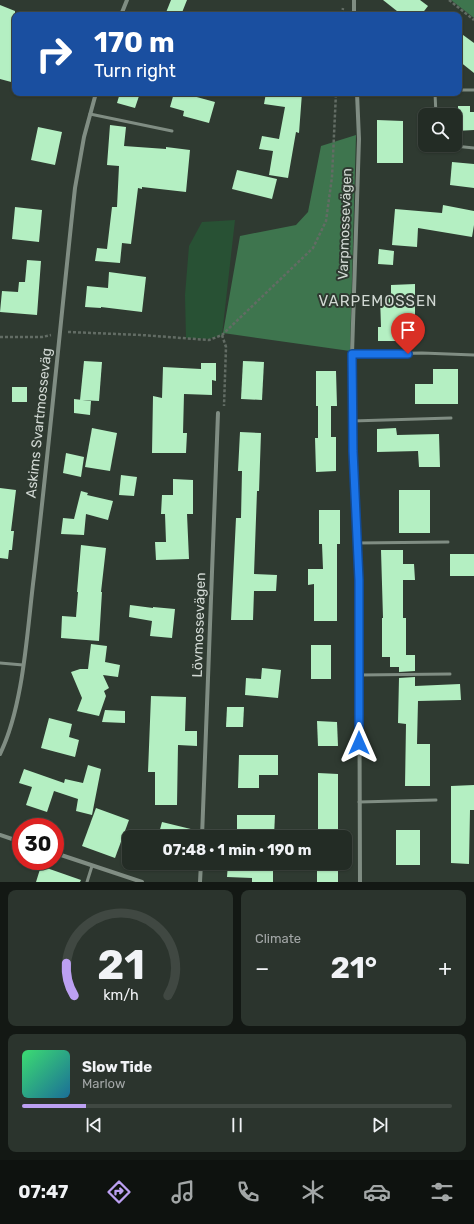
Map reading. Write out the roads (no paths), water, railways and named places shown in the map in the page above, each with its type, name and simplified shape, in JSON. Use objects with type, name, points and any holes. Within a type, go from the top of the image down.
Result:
[{"type":"street","points":[[123,12],[127,0]]},
{"type":"street","points":[[354,0],[354,12]]},
{"type":"street","name":"Askims Svartmosseväg","points":[[0,754],[16,707],[23,665],[42,507],[75,188],[84,137],[95,96]]},
{"type":"street","name":"Varpmossevägen","points":[[357,96],[358,139],[352,354],[352,421],[354,495],[358,543],[360,882]]},
{"type":"street","name":"Lövmossevägen","points":[[202,830],[218,413]]},
{"type":"street","points":[[0,835],[12,839]]},
{"type":"street","points":[[64,856],[142,882]]},
{"type":"street","points":[[200,882],[201,870]]},
{"type":"lane","points":[[462,90],[474,90]]},
{"type":"lane","points":[[435,96],[436,108]]},
{"type":"lane","points":[[90,114],[172,131]]},
{"type":"lane","points":[[462,147],[474,148]]},
{"type":"lane","points":[[352,354],[422,353],[474,355]]},
{"type":"lane","points":[[352,421],[451,418]]},
{"type":"lane","points":[[358,543],[448,542]]},
{"type":"lane","points":[[0,663],[23,665]]},
{"type":"lane","points":[[359,675],[450,674]]},
{"type":"lane","points":[[359,802],[436,800]]},
{"type":"lane","points":[[87,882],[92,866]]},
{"type":"district","name":"VARPEMOSSEN","points":[[378,301]]}]
